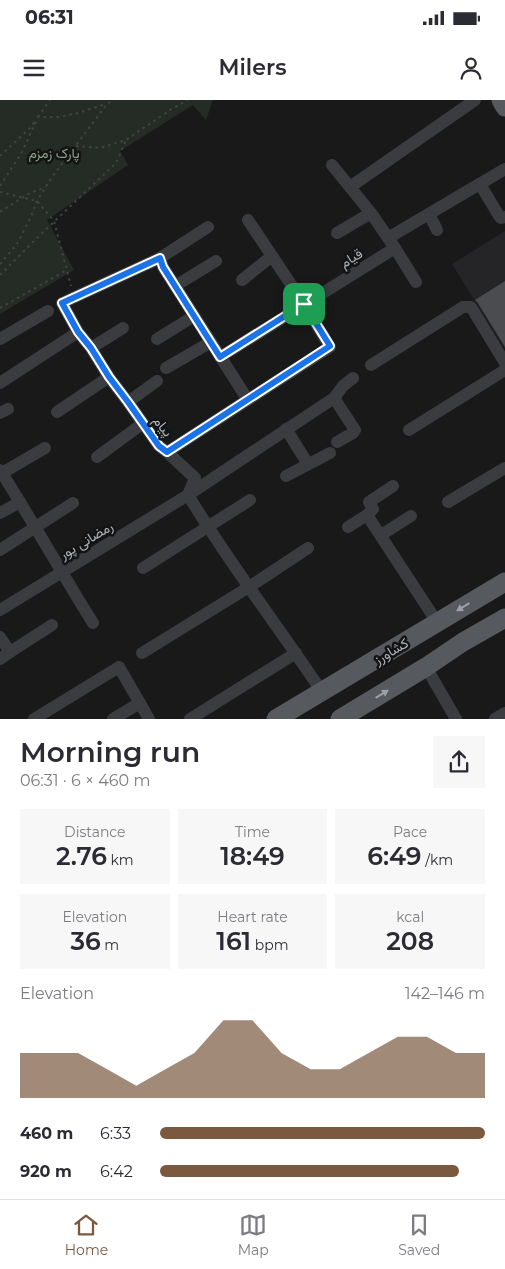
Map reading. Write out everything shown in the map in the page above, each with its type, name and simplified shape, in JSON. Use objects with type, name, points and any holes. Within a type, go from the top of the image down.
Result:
[{"type":"main road","points":[[502,100],[505,107]]},
{"type":"main road","name":"کشاورز","points":[[276,719],[505,582]]},
{"type":"main road","points":[[340,719],[505,618]]},
{"type":"street","points":[[350,187],[475,100]]},
{"type":"street","points":[[332,165],[371,213],[416,282]]},
{"type":"street","name":"قیام","points":[[220,357],[304,304],[392,243],[429,214],[505,170]]},
{"type":"street","points":[[480,184],[499,216],[505,218]]},
{"type":"street","points":[[337,233],[371,213]]},
{"type":"street","points":[[429,214],[437,230]]},
{"type":"street","points":[[167,452],[330,346],[248,220]]},
{"type":"street","points":[[62,303],[160,258],[208,227]]},
{"type":"street","points":[[242,280],[272,256]]},
{"type":"street","points":[[160,258],[163,267],[248,400]]},
{"type":"street","points":[[175,286],[216,261]]},
{"type":"street","name":"پیام","points":[[62,303],[78,332],[91,348],[142,424],[159,446],[195,478],[188,496]]},
{"type":"street","points":[[371,365],[466,306],[470,307],[505,364]]},
{"type":"street","points":[[0,339],[48,311]]},
{"type":"street","points":[[157,339],[194,316]]},
{"type":"street","points":[[91,348],[123,328]]},
{"type":"street","points":[[0,384],[78,332]]},
{"type":"street","points":[[166,368],[211,342]]},
{"type":"street","points":[[409,430],[505,370]]},
{"type":"street","points":[[57,412],[109,377]]},
{"type":"street","name":"رمضانی پور","points":[[0,610],[188,496],[334,398],[343,386],[353,378]]},
{"type":"street","points":[[128,402],[157,381]]},
{"type":"street","points":[[286,476],[308,464],[353,434],[355,430],[334,398]]},
{"type":"street","points":[[97,457],[142,424]]},
{"type":"street","points":[[286,429],[308,464]]},
{"type":"street","points":[[45,448],[1,471],[94,623]]},
{"type":"street","points":[[448,502],[505,468]]},
{"type":"street","points":[[348,528],[367,515],[373,508],[369,502],[393,486]]},
{"type":"street","points":[[188,496],[207,527],[322,692]]},
{"type":"street","points":[[143,568],[250,500]]},
{"type":"street","points":[[0,513],[20,502]]},
{"type":"street","points":[[0,550],[73,503]]},
{"type":"street","points":[[367,515],[437,622]]},
{"type":"street","points":[[381,535],[411,516]]},
{"type":"street","points":[[142,652],[249,587],[308,548]]},
{"type":"street","points":[[0,636],[5,655],[52,625]]},
{"type":"street","points":[[190,719],[296,653]]},
{"type":"street","points":[[34,719],[119,667],[149,719]]},
{"type":"street","points":[[426,667],[456,719]]},
{"type":"street","points":[[113,719],[140,702]]},
{"type":"street","points":[[495,719],[505,713]]},
{"type":"path","points":[[0,156],[30,128],[50,100]]},
{"type":"path","points":[[0,264],[17,244],[32,217],[37,201],[46,187],[107,104],[112,100]]},
{"type":"path","points":[[76,146],[100,148],[126,140],[188,100]]},
{"type":"path","points":[[38,117],[59,117],[107,104]]},
{"type":"path","points":[[0,186],[22,152],[38,117]]},
{"type":"path","points":[[0,275],[116,163],[126,140]]},
{"type":"path","points":[[0,212],[28,194],[46,187]]},
{"type":"path","points":[[0,192],[37,201],[54,221],[72,287],[62,303]]},
{"type":"path","points":[[0,308],[67,270]]},
{"type":"shaded area","points":[[505,231],[505,349],[452,264]]},
{"type":"green space","name":"پارک زمزم","points":[[0,100],[213,100],[206,120],[193,105],[120,151],[128,165],[47,220],[74,270],[0,314]]},
{"type":"building","points":[[505,281],[505,347],[475,300]]},
{"type":"route","points":[[160,258],[163,267],[220,357],[304,304],[330,346],[167,452],[159,446],[142,424],[91,348],[78,332],[62,303],[160,258]]}]
